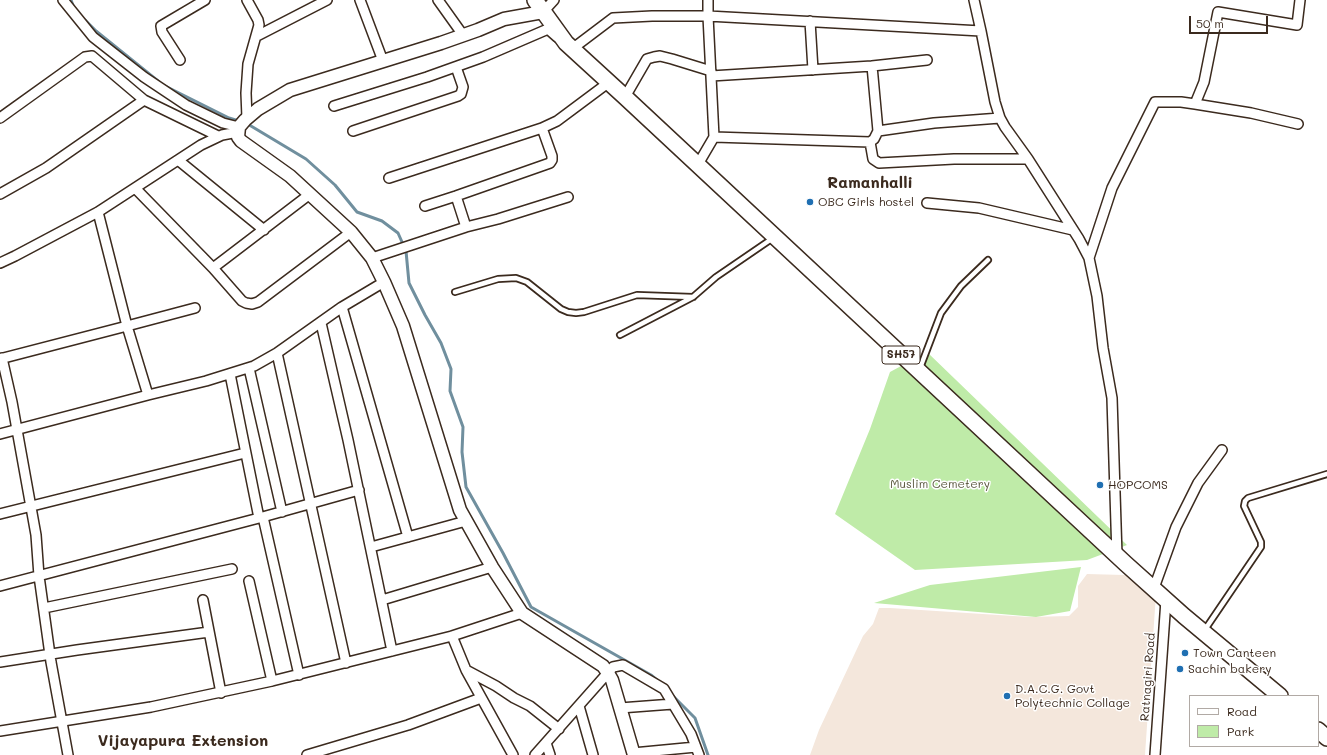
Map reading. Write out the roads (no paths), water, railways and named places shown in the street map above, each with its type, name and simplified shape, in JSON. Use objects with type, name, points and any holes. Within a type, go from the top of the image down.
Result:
[{"type":"main road","name":"SH57","points":[[539,6],[569,46],[697,166],[1117,556],[1203,632],[1279,695]]},
{"type":"main road","points":[[1319,731],[1327,738]]},
{"type":"street","points":[[62,0],[93,37],[144,77],[186,105],[222,123],[242,124]]},
{"type":"street","points":[[180,60],[162,32],[161,26],[205,0]]},
{"type":"street","points":[[247,0],[258,20],[259,25],[248,64],[242,124],[238,137],[241,141],[290,176],[310,194],[351,232],[372,258],[384,282],[402,326],[460,510],[492,567],[522,613],[603,666],[608,673],[612,680],[633,754],[697,751],[691,734],[664,689],[623,665],[613,666],[608,673],[559,729],[534,755]]},
{"type":"street","points":[[257,36],[327,0]]},
{"type":"street","points":[[360,0],[383,61]]},
{"type":"street","points":[[438,0],[463,35]]},
{"type":"street","points":[[0,263],[98,212],[201,145],[242,124],[258,109],[290,90],[463,35],[554,0]]},
{"type":"street","points":[[697,166],[714,137],[708,0]]},
{"type":"street","points":[[974,0],[995,102],[1000,118],[1028,159],[1089,258],[1112,398],[1117,556]]},
{"type":"street","points":[[1195,104],[1204,82],[1218,12],[1297,25],[1300,0]]},
{"type":"street","points":[[334,106],[456,67],[548,29],[569,46],[613,18],[708,16],[981,31]]},
{"type":"street","points":[[810,21],[813,70]]},
{"type":"street","points":[[0,118],[85,57],[92,56],[98,59],[144,100],[218,136]]},
{"type":"street","points":[[388,178],[542,128],[557,121],[608,83],[624,96],[647,59],[654,57],[660,56],[672,59],[711,74],[813,70],[927,60]]},
{"type":"street","points":[[714,137],[870,142],[874,140],[878,131],[872,66]]},
{"type":"street","points":[[353,131],[458,96],[461,94],[463,87],[456,67]]},
{"type":"street","points":[[0,194],[46,168],[144,100]]},
{"type":"street","points":[[1089,258],[1112,188],[1155,102],[1181,102],[1195,104],[1251,113],[1298,124]]},
{"type":"street","points":[[878,131],[934,123],[1000,118]]},
{"type":"street","points":[[425,206],[550,162],[552,160],[552,156],[542,128]]},
{"type":"street","points":[[870,142],[873,159],[879,163],[954,159],[1028,159]]},
{"type":"street","points":[[178,160],[264,230]]},
{"type":"street","points":[[134,188],[214,268],[242,301],[252,304],[258,302],[351,232]]},
{"type":"street","points":[[214,268],[310,194]]},
{"type":"street","points":[[456,196],[466,227]]},
{"type":"street","points":[[372,258],[466,227],[498,219],[568,197]]},
{"type":"street","points":[[927,203],[979,208],[1073,230]]},
{"type":"street","points":[[98,212],[127,326],[148,395]]},
{"type":"street","points":[[0,434],[206,381],[249,368],[277,353],[342,307],[384,282]]},
{"type":"street","points":[[342,307],[408,537]]},
{"type":"street","points":[[68,755],[61,722],[39,576],[36,535],[17,430],[1,358],[195,308]]},
{"type":"street","points":[[321,323],[359,490],[392,651]]},
{"type":"street","points":[[277,353],[346,663]]},
{"type":"street","points":[[249,368],[282,512]]},
{"type":"street","points":[[230,374],[245,453],[299,675]]},
{"type":"street","points":[[1154,588],[1176,527],[1198,484],[1222,450]]},
{"type":"street","points":[[0,514],[245,453]]},
{"type":"street","points":[[0,586],[261,518],[359,490]]},
{"type":"street","points":[[371,547],[466,521]]},
{"type":"street","points":[[382,600],[492,567]]},
{"type":"street","points":[[44,608],[232,569]]},
{"type":"street","points":[[249,581],[272,681]]},
{"type":"street","points":[[203,600],[221,693]]},
{"type":"street","name":"Ratnagiri Road","points":[[1155,755],[1166,600]]},
{"type":"street","points":[[0,731],[151,708],[221,693],[299,675],[452,636],[522,613]]},
{"type":"street","points":[[0,662],[209,632]]},
{"type":"street","points":[[452,636],[466,670],[513,755]]},
{"type":"street","points":[[466,670],[530,706],[559,729]]},
{"type":"street","points":[[306,755],[408,724],[481,698]]},
{"type":"street","points":[[620,708],[673,704]]},
{"type":"street","points":[[579,706],[593,755]]},
{"type":"street","points":[[546,743],[550,755]]},
{"type":"lane","points":[[620,335],[693,297],[716,277],[774,237]]},
{"type":"lane","points":[[919,372],[941,313],[961,286],[988,260]]},
{"type":"lane","points":[[455,292],[498,279],[516,278],[527,282],[561,309],[576,313],[584,312],[637,295],[693,297]]},
{"type":"lane","points":[[1203,632],[1261,547],[1261,542],[1244,506],[1245,501],[1248,498],[1327,474]]},
{"type":"waterway","points":[[71,0],[74,8]]},
{"type":"waterway","points":[[85,20],[96,31],[158,81]]},
{"type":"waterway","points":[[165,86],[229,118],[239,121]]},
{"type":"waterway","points":[[246,123],[306,159],[335,185],[357,212],[382,221],[398,233],[406,251],[409,283],[441,343],[451,369],[450,391],[463,427],[462,452],[466,487],[531,607],[651,675],[658,681]]},
{"type":"waterway","points":[[672,695],[695,718],[708,755]]},
{"type":"place","name":"OBC Girls hostel","points":[[810,202]]},
{"type":"place","name":"HOPCOMS","points":[[1100,485]]},
{"type":"place","name":"Town Canteen","points":[[1185,653]]},
{"type":"place","name":"Sachin bakery","points":[[1180,669]]},
{"type":"place","name":"D.A.C.G. Govt Polytechnic Collage","points":[[1007,696]]},
{"type":"district","name":"Ramanhalli","points":[[870,183]]},
{"type":"district","name":"Vijayapura Extension","points":[[183,741]]},
{"type":"park label","name":"Muslim Cemetery","points":[[940,484]]}]
